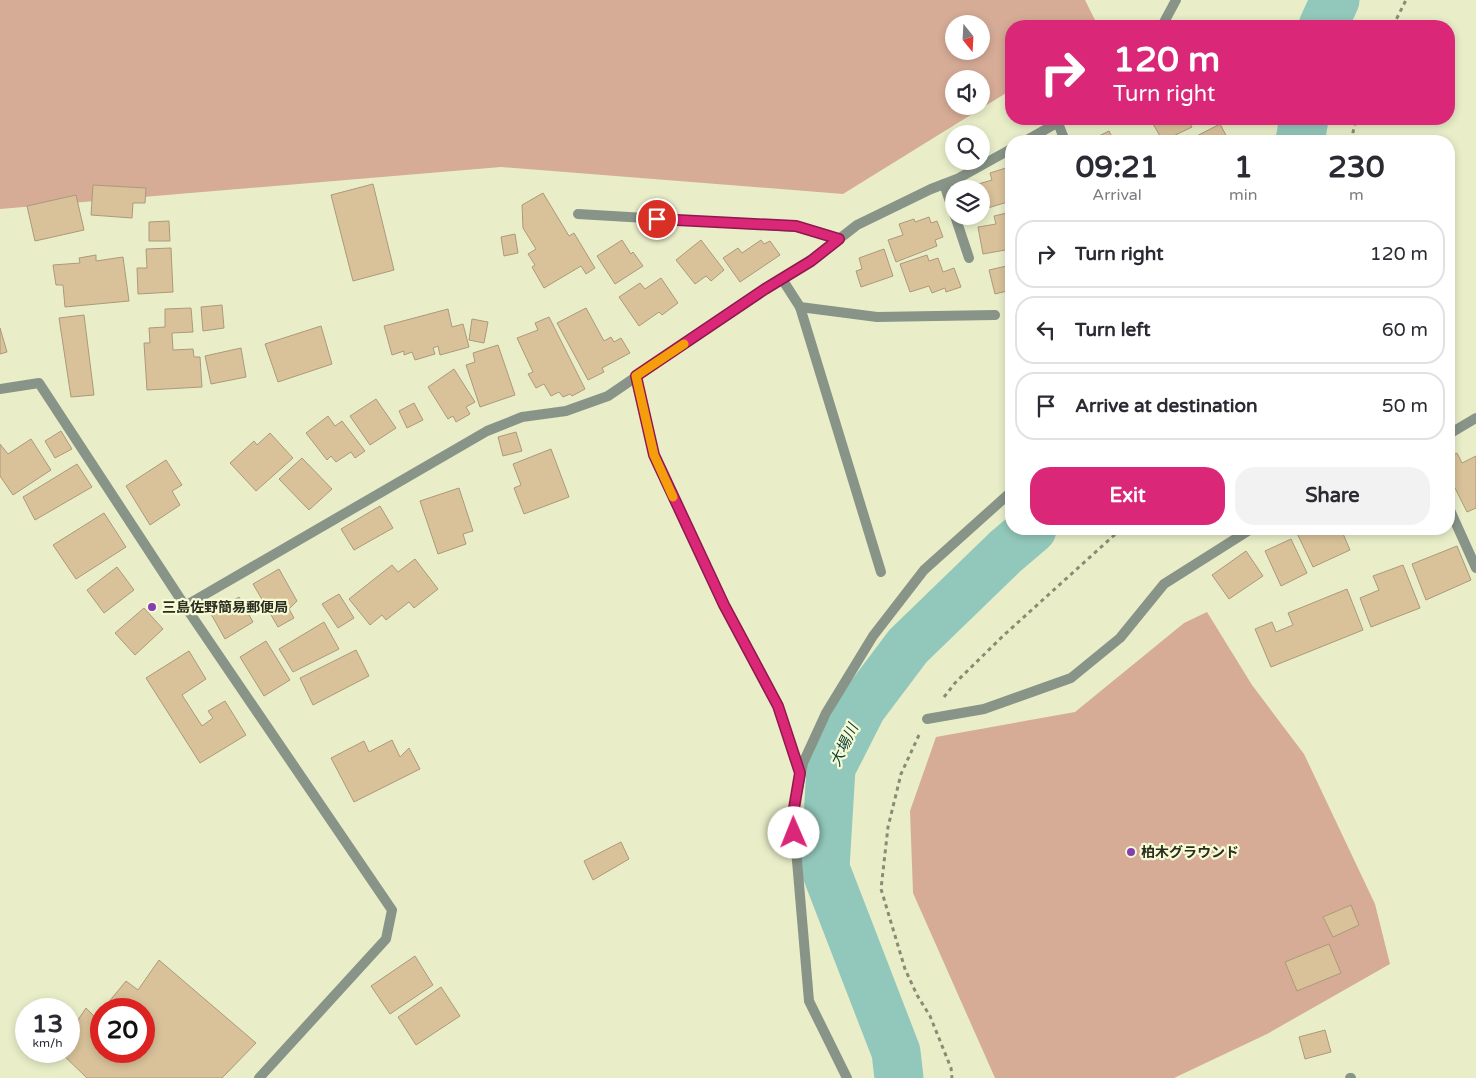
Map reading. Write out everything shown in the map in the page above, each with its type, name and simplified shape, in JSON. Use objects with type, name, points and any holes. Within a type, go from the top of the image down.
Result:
[{"type":"street","points":[[1165,20],[1176,0]]},
{"type":"street","points":[[1036,135],[1054,125]]},
{"type":"street","points":[[185,606],[487,431],[522,416],[566,411],[608,396],[811,261],[857,226],[957,179],[1005,152]]},
{"type":"street","points":[[578,214],[796,226],[839,239]]},
{"type":"street","points":[[957,225],[969,258]]},
{"type":"street","points":[[782,279],[800,307],[881,572]]},
{"type":"street","points":[[800,307],[877,317],[995,315]]},
{"type":"street","points":[[636,376],[654,455],[724,605],[778,706],[800,773]]},
{"type":"street","points":[[0,389],[39,383],[185,606],[392,910],[386,939],[259,1078]]},
{"type":"street","points":[[1455,430],[1476,418]]},
{"type":"street","points":[[847,1078],[808,1001],[793,814],[802,763],[826,713],[873,636],[924,570],[1005,497]]},
{"type":"street","points":[[1455,521],[1476,568]]},
{"type":"street","points":[[927,719],[984,709],[1071,678],[1120,638],[1164,584],[1242,535]]},
{"type":"path","points":[[1396,20],[1406,0]]},
{"type":"path","points":[[952,1078],[951,1068],[930,1016],[905,969],[881,889],[888,827],[901,774],[927,719],[954,683],[1004,634],[1114,535]]},
{"type":"shaded area","points":[[0,0],[1085,0],[1095,20],[1005,20],[1005,94],[990,103],[990,70],[945,70],[945,115],[971,115],[954,125],[945,125],[945,131],[843,194],[501,167],[0,209]]},
{"type":"shaded area","name":"柏木グラウンド","points":[[1207,612],[1252,685],[1304,754],[1375,904],[1390,964],[1267,1034],[1174,1078],[995,1078],[913,893],[910,811],[936,737],[1075,712],[1184,623]]},
{"type":"building","points":[[1154,125],[1191,125],[1192,127],[1175,135],[1159,135]]},
{"type":"building","points":[[1221,125],[1226,135],[1199,135]]},
{"type":"building","points":[[1109,131],[1111,135],[1101,135]]},
{"type":"building","points":[[1005,168],[1005,203],[990,207],[990,181],[992,180],[990,173]]},
{"type":"building","points":[[373,184],[394,270],[353,281],[331,195]]},
{"type":"building","points":[[93,185],[146,188],[145,203],[133,203],[132,218],[91,215]]},
{"type":"building","points":[[543,193],[569,236],[574,233],[595,268],[586,274],[581,266],[544,288],[532,267],[535,265],[528,254],[536,249],[523,228],[522,205]]},
{"type":"building","points":[[76,195],[84,230],[35,241],[27,206]]},
{"type":"building","points":[[1005,213],[1005,250],[983,254],[978,227],[996,224],[994,216]]},
{"type":"building","points":[[929,217],[931,223],[937,221],[943,237],[935,240],[937,246],[896,262],[888,240],[903,235],[899,224],[914,219],[915,222]]},
{"type":"building","points":[[169,221],[170,241],[149,241],[149,222]]},
{"type":"building","points":[[515,234],[518,253],[504,256],[501,237]]},
{"type":"building","points":[[622,240],[631,254],[633,252],[643,266],[615,284],[597,256]]},
{"type":"building","points":[[701,240],[724,270],[711,281],[706,276],[695,284],[676,260]]},
{"type":"building","points":[[761,240],[764,244],[770,241],[780,255],[740,282],[723,258],[738,248],[742,253]]},
{"type":"building","points":[[171,248],[173,292],[138,294],[137,268],[147,268],[146,249]]},
{"type":"building","points":[[884,249],[893,276],[861,287],[856,271],[862,269],[859,258]]},
{"type":"building","points":[[96,255],[96,261],[123,257],[129,301],[65,307],[63,285],[56,285],[53,265],[80,263],[79,258]]},
{"type":"building","points":[[927,255],[929,261],[938,258],[943,272],[954,268],[961,287],[946,292],[945,288],[932,293],[929,286],[910,292],[900,264]]},
{"type":"building","points":[[1005,266],[1005,292],[995,294],[989,270]]},
{"type":"building","points":[[661,278],[678,303],[662,315],[659,312],[639,326],[619,297],[640,283],[645,289]]},
{"type":"building","points":[[222,305],[224,328],[203,331],[201,307]]},
{"type":"building","points":[[191,308],[193,332],[172,333],[173,350],[193,349],[194,357],[200,357],[202,387],[147,390],[144,343],[150,343],[149,328],[165,327],[165,309]]},
{"type":"building","points":[[586,308],[604,341],[611,337],[614,342],[621,338],[630,353],[602,368],[604,372],[588,380],[557,323]]},
{"type":"building","points":[[448,309],[452,327],[463,324],[469,347],[440,355],[438,346],[433,348],[435,354],[415,360],[412,352],[404,355],[404,351],[392,355],[384,326]]},
{"type":"building","points":[[84,315],[94,395],[71,397],[59,318]]},
{"type":"building","points":[[549,317],[585,389],[572,396],[570,394],[563,397],[559,392],[551,396],[544,384],[536,388],[528,374],[533,372],[517,338],[538,330],[535,323]]},
{"type":"building","points":[[472,319],[488,322],[484,343],[469,340]]},
{"type":"building","points":[[321,326],[332,364],[278,382],[265,344]]},
{"type":"building","points":[[0,328],[7,352],[0,354]]},
{"type":"building","points":[[498,345],[515,395],[480,407],[466,365],[475,362],[473,353]]},
{"type":"building","points":[[241,348],[246,377],[211,384],[205,356]]},
{"type":"building","points":[[454,369],[475,402],[466,407],[470,414],[456,422],[453,416],[448,419],[428,387]]},
{"type":"building","points":[[376,399],[396,428],[370,445],[350,416]]},
{"type":"building","points":[[414,403],[423,420],[407,428],[399,411]]},
{"type":"building","points":[[328,416],[335,426],[342,421],[365,451],[355,458],[351,452],[336,462],[331,456],[327,460],[306,433]]},
{"type":"building","points":[[61,431],[72,449],[55,458],[45,441]]},
{"type":"building","points":[[516,432],[522,451],[503,456],[498,437]]},
{"type":"building","points":[[270,433],[293,458],[256,491],[230,463],[254,441],[257,445]]},
{"type":"building","points":[[31,439],[51,470],[13,495],[0,476],[0,444],[8,454]]},
{"type":"building","points":[[551,449],[569,497],[524,514],[514,488],[521,485],[513,464]]},
{"type":"building","points":[[1457,453],[1462,463],[1476,456],[1476,508],[1467,512],[1455,488],[1455,454]]},
{"type":"building","points":[[302,458],[332,489],[309,510],[279,479]]},
{"type":"building","points":[[166,460],[182,485],[172,491],[180,505],[150,525],[126,486]]},
{"type":"building","points":[[77,464],[92,487],[35,520],[23,497]]},
{"type":"building","points":[[459,488],[473,531],[463,534],[466,544],[438,554],[420,501]]},
{"type":"building","points":[[380,506],[393,528],[354,550],[341,529]]},
{"type":"building","points":[[104,513],[126,547],[76,579],[53,545]]},
{"type":"building","points":[[1298,535],[1344,535],[1350,550],[1313,567]]},
{"type":"building","points":[[1291,539],[1307,573],[1281,586],[1265,551]]},
{"type":"building","points":[[1457,546],[1471,580],[1426,600],[1412,564]]},
{"type":"building","points":[[1246,551],[1263,576],[1229,599],[1212,575]]},
{"type":"building","points":[[415,559],[438,589],[414,608],[409,602],[386,620],[382,615],[370,625],[349,599],[392,565],[398,572]]},
{"type":"building","points":[[1403,565],[1420,608],[1371,627],[1360,598],[1379,590],[1373,576]]},
{"type":"building","points":[[117,567],[134,590],[104,613],[87,590]]},
{"type":"building","points":[[279,569],[297,601],[289,609],[294,618],[278,627],[253,584]]},
{"type":"building","points":[[1347,589],[1363,630],[1271,667],[1255,629],[1272,622],[1276,632],[1293,625],[1288,613]]},
{"type":"building","points":[[339,594],[354,618],[338,628],[322,604]]},
{"type":"building","points":[[239,597],[253,622],[225,639],[211,614]]},
{"type":"building","points":[[144,608],[163,629],[135,655],[115,633]]},
{"type":"building","points":[[324,622],[339,649],[293,672],[279,649]]},
{"type":"building","points":[[266,641],[290,680],[264,696],[240,657]]},
{"type":"building","points":[[356,650],[369,676],[313,705],[300,678]]},
{"type":"building","points":[[189,651],[206,679],[182,695],[202,726],[213,718],[208,711],[225,701],[246,735],[200,763],[146,678]]},
{"type":"building","points":[[392,740],[400,757],[409,748],[420,769],[354,802],[331,758],[364,741],[369,752]]},
{"type":"building","points":[[621,842],[629,859],[593,880],[584,861]]},
{"type":"building","points":[[1351,905],[1359,925],[1333,937],[1323,917]]},
{"type":"building","points":[[1329,944],[1341,973],[1297,991],[1285,962]]},
{"type":"building","points":[[415,956],[433,985],[390,1014],[371,986]]},
{"type":"building","points":[[159,960],[256,1043],[222,1078],[87,1078],[71,1063],[80,1063],[80,1017],[86,1008],[90,1012],[90,1063],[155,1063],[155,998],[112,998],[126,981],[138,990]]},
{"type":"building","points":[[441,987],[460,1016],[416,1045],[398,1017]]},
{"type":"building","points":[[1325,1030],[1331,1052],[1305,1059],[1299,1037]]},
{"type":"waterway","name":"大場川","points":[[1326,20],[1335,0]]},
{"type":"waterway","name":"大場川","points":[[1301,135],[1303,125]]},
{"type":"waterway","name":"大場川","points":[[899,1078],[896,1052],[825,868],[831,768],[862,707],[908,646],[1025,535]]},
{"type":"slow traffic","points":[[673,497],[654,455],[636,376],[684,344]]},
{"type":"place","name":"三島佐野簡易郵便局","points":[[152,607]]},
{"type":"place","name":"柏木グラウンド","points":[[1131,852]]},
{"type":"route","points":[[657,219],[796,226],[839,239],[811,261],[765,289],[636,376],[654,455],[724,605],[778,706],[800,773],[793,814],[794,833]]}]
